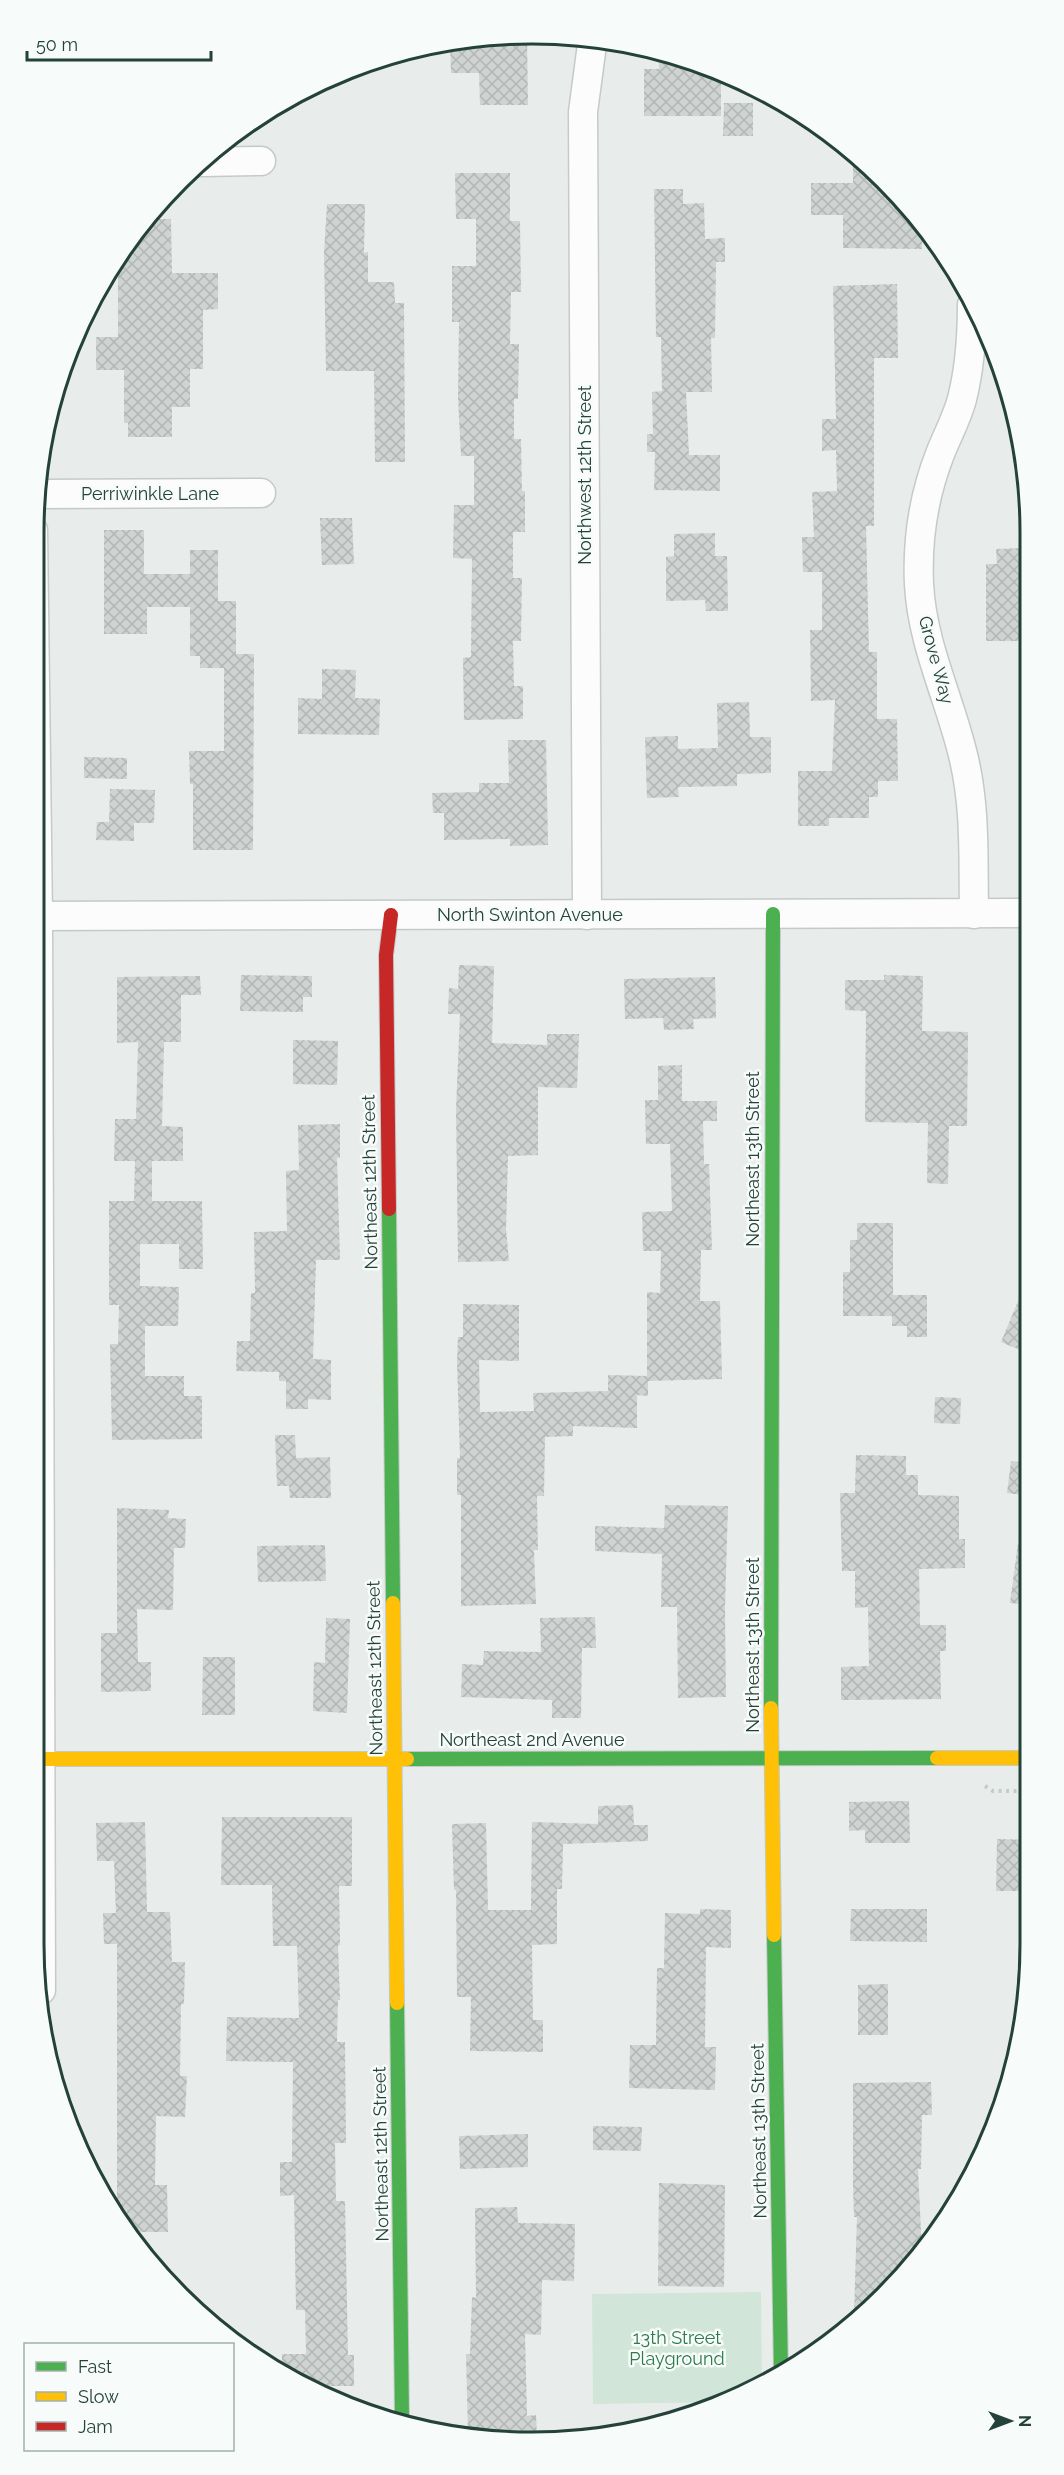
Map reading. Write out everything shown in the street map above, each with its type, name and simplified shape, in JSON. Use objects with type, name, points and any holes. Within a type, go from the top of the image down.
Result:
[{"type":"street","name":"Northwest 12th Street","points":[[587,915],[583,112],[592,48]]},
{"type":"street","points":[[214,162],[261,161]]},
{"type":"street","name":"Grove Way","points":[[972,319],[970,366],[961,402],[939,457],[927,498],[920,540],[919,583],[926,636],[964,758],[972,813],[975,914]]},
{"type":"street","name":"Perriwinkle Lane","points":[[46,494],[261,493]]},
{"type":"street","name":"Northeast 13th Street","points":[[773,914],[771,1758],[781,2363]]},
{"type":"street","name":"North Swinton Avenue","points":[[44,916],[1020,914]]},
{"type":"street","name":"Northeast 12th Street","points":[[392,915],[386,955],[402,2414]]},
{"type":"street","name":"Northeast 2nd Avenue","points":[[44,1759],[1020,1758]]},
{"type":"green space","name":"13th Street Playground","points":[[761,2292],[762,2374],[698,2402],[593,2404],[592,2294]]},
{"type":"building","points":[[527,44],[528,105],[480,105],[479,73],[451,73],[450,51]]},
{"type":"building","points":[[659,60],[721,82],[721,116],[644,116],[644,69],[659,69]]},
{"type":"building","points":[[724,103],[753,103],[753,136],[723,136]]},
{"type":"building","points":[[853,164],[899,210],[920,235],[922,249],[843,248],[843,215],[811,215],[811,183],[853,183]]},
{"type":"building","points":[[455,173],[510,173],[510,221],[520,221],[521,292],[511,292],[510,344],[519,344],[518,399],[514,399],[514,439],[521,439],[522,491],[525,491],[525,532],[513,532],[513,578],[522,578],[521,641],[513,641],[514,686],[523,686],[523,719],[464,720],[463,658],[471,657],[472,559],[453,558],[454,505],[474,505],[474,456],[461,456],[458,398],[459,322],[452,322],[452,266],[476,266],[476,219],[456,219]]},
{"type":"building","points":[[654,189],[683,189],[683,204],[704,203],[705,239],[725,238],[725,262],[716,262],[715,338],[711,338],[712,392],[686,392],[689,455],[720,455],[720,491],[654,490],[655,452],[647,452],[647,434],[653,434],[652,392],[662,391],[661,337],[656,337]]},
{"type":"building","points":[[327,204],[365,204],[364,253],[368,252],[368,282],[394,282],[395,303],[404,303],[405,462],[375,462],[374,371],[326,371],[324,253]]},
{"type":"building","points":[[157,219],[171,219],[172,273],[218,273],[218,309],[203,310],[203,369],[190,369],[190,407],[172,407],[172,437],[128,437],[128,423],[124,423],[124,370],[96,370],[96,337],[118,337],[118,274]]},
{"type":"building","points":[[897,284],[898,358],[874,358],[874,526],[866,526],[869,652],[877,652],[877,719],[897,719],[898,781],[878,781],[878,797],[869,797],[869,818],[829,818],[829,826],[798,826],[798,771],[832,771],[835,700],[811,701],[810,630],[822,630],[822,572],[803,572],[802,537],[814,537],[812,492],[837,491],[836,450],[822,451],[822,419],[836,419],[833,286]]},
{"type":"building","points":[[320,518],[352,518],[354,564],[322,565]]},
{"type":"building","points":[[104,530],[144,530],[144,574],[190,574],[190,550],[218,550],[218,601],[236,601],[236,654],[254,654],[253,850],[193,850],[193,784],[190,784],[189,751],[224,751],[224,668],[200,668],[200,656],[190,656],[190,607],[147,607],[147,634],[104,634]]},
{"type":"building","points":[[715,533],[715,556],[727,556],[728,611],[706,611],[705,600],[666,601],[666,557],[674,556],[674,534]]},
{"type":"building","points":[[1020,548],[1020,641],[986,641],[986,564],[997,564],[996,549]]},
{"type":"building","points":[[322,669],[356,670],[355,698],[380,699],[379,735],[298,734],[298,698],[322,699]]},
{"type":"building","points":[[749,702],[750,737],[771,737],[771,773],[737,774],[737,786],[678,787],[679,797],[647,798],[645,737],[678,736],[678,749],[718,748],[717,703]]},
{"type":"building","points":[[508,740],[546,740],[548,845],[510,846],[510,839],[444,840],[444,813],[433,813],[432,793],[479,792],[479,783],[509,783]]},
{"type":"building","points":[[84,757],[127,758],[127,779],[84,778]]},
{"type":"building","points":[[110,789],[155,790],[154,823],[134,823],[134,841],[96,840],[97,822],[109,822]]},
{"type":"building","points":[[459,965],[494,966],[492,1043],[547,1045],[547,1034],[579,1034],[577,1088],[538,1087],[538,1155],[508,1156],[506,1229],[509,1261],[458,1262],[456,1109],[460,1014],[448,1014],[449,988],[458,989]]},
{"type":"building","points":[[241,975],[312,976],[312,997],[303,997],[303,1012],[240,1011]]},
{"type":"building","points":[[884,975],[923,976],[922,1031],[968,1032],[967,1126],[949,1126],[948,1184],[927,1183],[928,1123],[865,1122],[866,1011],[845,1010],[845,980],[884,980]]},
{"type":"building","points":[[200,976],[201,995],[181,995],[181,1042],[164,1042],[162,1126],[183,1127],[183,1161],[152,1161],[152,1201],[202,1201],[203,1269],[179,1269],[179,1244],[140,1244],[140,1286],[179,1287],[178,1326],[145,1326],[145,1376],[184,1376],[184,1396],[202,1396],[202,1439],[112,1440],[110,1344],[118,1344],[119,1305],[109,1305],[109,1201],[134,1201],[135,1161],[114,1161],[115,1119],[136,1119],[138,1042],[117,1043],[117,977]]},
{"type":"building","points":[[715,977],[716,1018],[693,1019],[694,1029],[664,1030],[663,1018],[625,1019],[624,979]]},
{"type":"building","points":[[293,1040],[338,1041],[337,1085],[293,1084]]},
{"type":"building","points":[[682,1065],[682,1101],[717,1101],[717,1121],[703,1121],[704,1164],[709,1164],[712,1250],[701,1250],[700,1301],[720,1301],[722,1379],[648,1381],[648,1396],[637,1395],[637,1428],[573,1426],[573,1436],[545,1437],[544,1496],[537,1496],[538,1550],[534,1550],[536,1604],[461,1606],[461,1495],[457,1495],[457,1458],[460,1458],[457,1361],[458,1337],[463,1337],[463,1304],[519,1305],[519,1361],[479,1360],[480,1412],[534,1411],[533,1393],[608,1391],[608,1375],[647,1376],[647,1292],[660,1293],[661,1251],[643,1251],[642,1212],[672,1211],[670,1144],[646,1144],[645,1100],[658,1100],[658,1066]]},
{"type":"building","points":[[340,1124],[340,1158],[337,1158],[340,1260],[316,1260],[313,1359],[331,1360],[331,1400],[308,1399],[308,1409],[286,1409],[286,1381],[279,1381],[279,1372],[236,1371],[237,1341],[250,1341],[251,1293],[255,1293],[254,1232],[287,1231],[286,1171],[299,1170],[298,1125]]},
{"type":"building","points":[[857,1223],[893,1223],[893,1295],[927,1295],[927,1337],[907,1337],[907,1326],[892,1326],[892,1316],[843,1316],[843,1272],[850,1272],[850,1240],[857,1240]]},
{"type":"building","points":[[1020,1297],[1020,1350],[1001,1342]]},
{"type":"building","points":[[935,1397],[961,1398],[960,1424],[934,1423]]},
{"type":"building","points":[[275,1435],[295,1435],[296,1458],[330,1457],[331,1498],[290,1498],[289,1486],[277,1486]]},
{"type":"building","points":[[856,1455],[906,1456],[906,1475],[918,1475],[918,1495],[959,1496],[959,1539],[965,1539],[965,1568],[919,1569],[920,1625],[946,1625],[946,1651],[940,1651],[941,1699],[841,1700],[841,1667],[869,1666],[868,1607],[855,1608],[855,1571],[842,1571],[840,1493],[855,1493]]},
{"type":"building","points":[[1011,1461],[1020,1462],[1020,1495],[1007,1493]]},
{"type":"building","points":[[665,1505],[728,1506],[725,1608],[726,1697],[678,1698],[677,1607],[661,1607],[662,1554],[595,1551],[595,1526],[664,1528]]},
{"type":"building","points":[[117,1508],[169,1510],[168,1518],[186,1519],[185,1548],[174,1548],[173,1610],[137,1609],[138,1662],[151,1662],[151,1691],[101,1692],[101,1633],[117,1633]]},
{"type":"building","points":[[1018,1543],[1020,1543],[1020,1604],[1010,1603]]},
{"type":"building","points":[[325,1545],[326,1581],[258,1582],[257,1546]]},
{"type":"building","points":[[595,1617],[596,1648],[582,1648],[581,1718],[552,1718],[552,1700],[461,1697],[462,1664],[483,1665],[484,1651],[541,1652],[540,1618]]},
{"type":"building","points":[[326,1618],[350,1619],[347,1713],[313,1711],[314,1662],[325,1663]]},
{"type":"building","points":[[203,1657],[235,1657],[235,1715],[202,1715]]},
{"type":"building","points":[[909,1801],[910,1843],[865,1843],[865,1830],[849,1831],[849,1802]]},
{"type":"building","points":[[633,1805],[634,1825],[648,1825],[648,1841],[563,1844],[562,1889],[557,1889],[557,1944],[532,1945],[533,2020],[543,2020],[543,2052],[470,2051],[471,1997],[457,1997],[456,1890],[454,1890],[452,1824],[486,1823],[488,1910],[531,1910],[532,1822],[598,1824],[598,1806]]},
{"type":"building","points":[[222,1817],[352,1817],[352,1886],[339,1886],[340,2000],[338,2000],[337,2042],[345,2042],[346,2143],[335,2143],[336,2201],[345,2201],[348,2355],[354,2355],[354,2386],[327,2386],[282,2362],[282,2354],[306,2354],[305,2310],[296,2310],[294,2195],[280,2196],[280,2162],[292,2162],[293,2062],[226,2061],[227,2017],[299,2018],[297,1946],[273,1946],[272,1885],[221,1885]]},
{"type":"building","points":[[145,1822],[147,1912],[170,1912],[172,1962],[185,1962],[184,2004],[181,2004],[180,2076],[187,2076],[185,2117],[156,2116],[155,2185],[167,2185],[168,2232],[138,2232],[117,2200],[117,1944],[104,1944],[103,1913],[116,1913],[114,1861],[97,1861],[96,1823]]},
{"type":"building","points":[[997,1839],[1020,1840],[1020,1891],[996,1891]]},
{"type":"building","points":[[700,1909],[731,1910],[731,1948],[706,1947],[705,2047],[716,2047],[715,2090],[629,2088],[630,2045],[656,2045],[657,1968],[664,1968],[665,1913],[700,1914]]},
{"type":"building","points":[[851,1909],[927,1909],[927,1942],[850,1941]]},
{"type":"building","points":[[888,1984],[888,2035],[858,2035],[858,1985]]},
{"type":"building","points":[[931,2082],[932,2115],[922,2115],[921,2169],[918,2169],[921,2238],[899,2265],[854,2310],[857,2217],[854,2217],[853,2184],[853,2083]]},
{"type":"building","points":[[593,2126],[642,2127],[641,2151],[593,2150]]},
{"type":"building","points":[[528,2134],[528,2167],[460,2169],[459,2136]]},
{"type":"building","points":[[659,2183],[725,2185],[724,2287],[658,2286]]},
{"type":"building","points":[[517,2207],[518,2223],[575,2224],[574,2281],[542,2280],[541,2335],[525,2334],[527,2416],[536,2415],[537,2432],[468,2427],[466,2354],[470,2354],[472,2297],[476,2298],[475,2208]]},
{"type":"traffic: fast","points":[[771,1708],[773,914]]},
{"type":"traffic: fast","points":[[389,1209],[393,1603]]},
{"type":"traffic: fast","points":[[407,1759],[937,1758]]},
{"type":"traffic: fast","points":[[774,1935],[781,2363]]},
{"type":"traffic: fast","points":[[397,2003],[402,2414]]},
{"type":"traffic: slow","points":[[393,1603],[397,2003]]},
{"type":"traffic: slow","points":[[771,1708],[774,1935]]},
{"type":"traffic: slow","points":[[937,1758],[1020,1758]]},
{"type":"traffic: slow","points":[[44,1759],[407,1759]]},
{"type":"traffic: jam","points":[[389,1209],[386,955],[391,915]]}]
